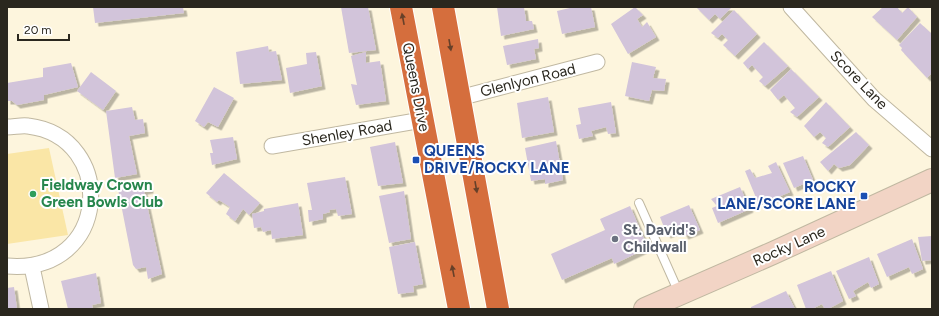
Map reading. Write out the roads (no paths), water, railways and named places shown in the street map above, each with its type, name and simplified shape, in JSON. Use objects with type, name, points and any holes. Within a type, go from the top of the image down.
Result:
[{"type":"highway","name":"Queens Drive","points":[[401,7],[459,309]]},
{"type":"highway","points":[[443,7],[498,309]]},
{"type":"street","name":"Score Lane","points":[[792,7],[874,99],[932,148]]},
{"type":"street","name":"Glenlyon Road","points":[[459,98],[597,62]]},
{"type":"street","name":"Shenley Road","points":[[272,146],[422,120]]},
{"type":"street","points":[[7,127],[28,126],[50,132],[69,144],[83,162],[90,183],[91,206],[85,228],[72,246],[53,260],[32,267],[7,266]]},
{"type":"street","name":"Rocky Lane","points":[[645,309],[773,253],[932,180]]},
{"type":"street","points":[[32,267],[41,309]]},
{"type":"lane","points":[[639,204],[679,294]]},
{"type":"place","name":"QUEENS DRIVE/ROCKY LANE","points":[[416,160]]},
{"type":"place","name":"Fieldway Crown Green Bowls Club","points":[[33,194]]},
{"type":"place","name":"ROCKY LANE/SCORE LANE","points":[[864,196]]},
{"type":"place","name":"St. David's Childwall","points":[[615,239]]}]
